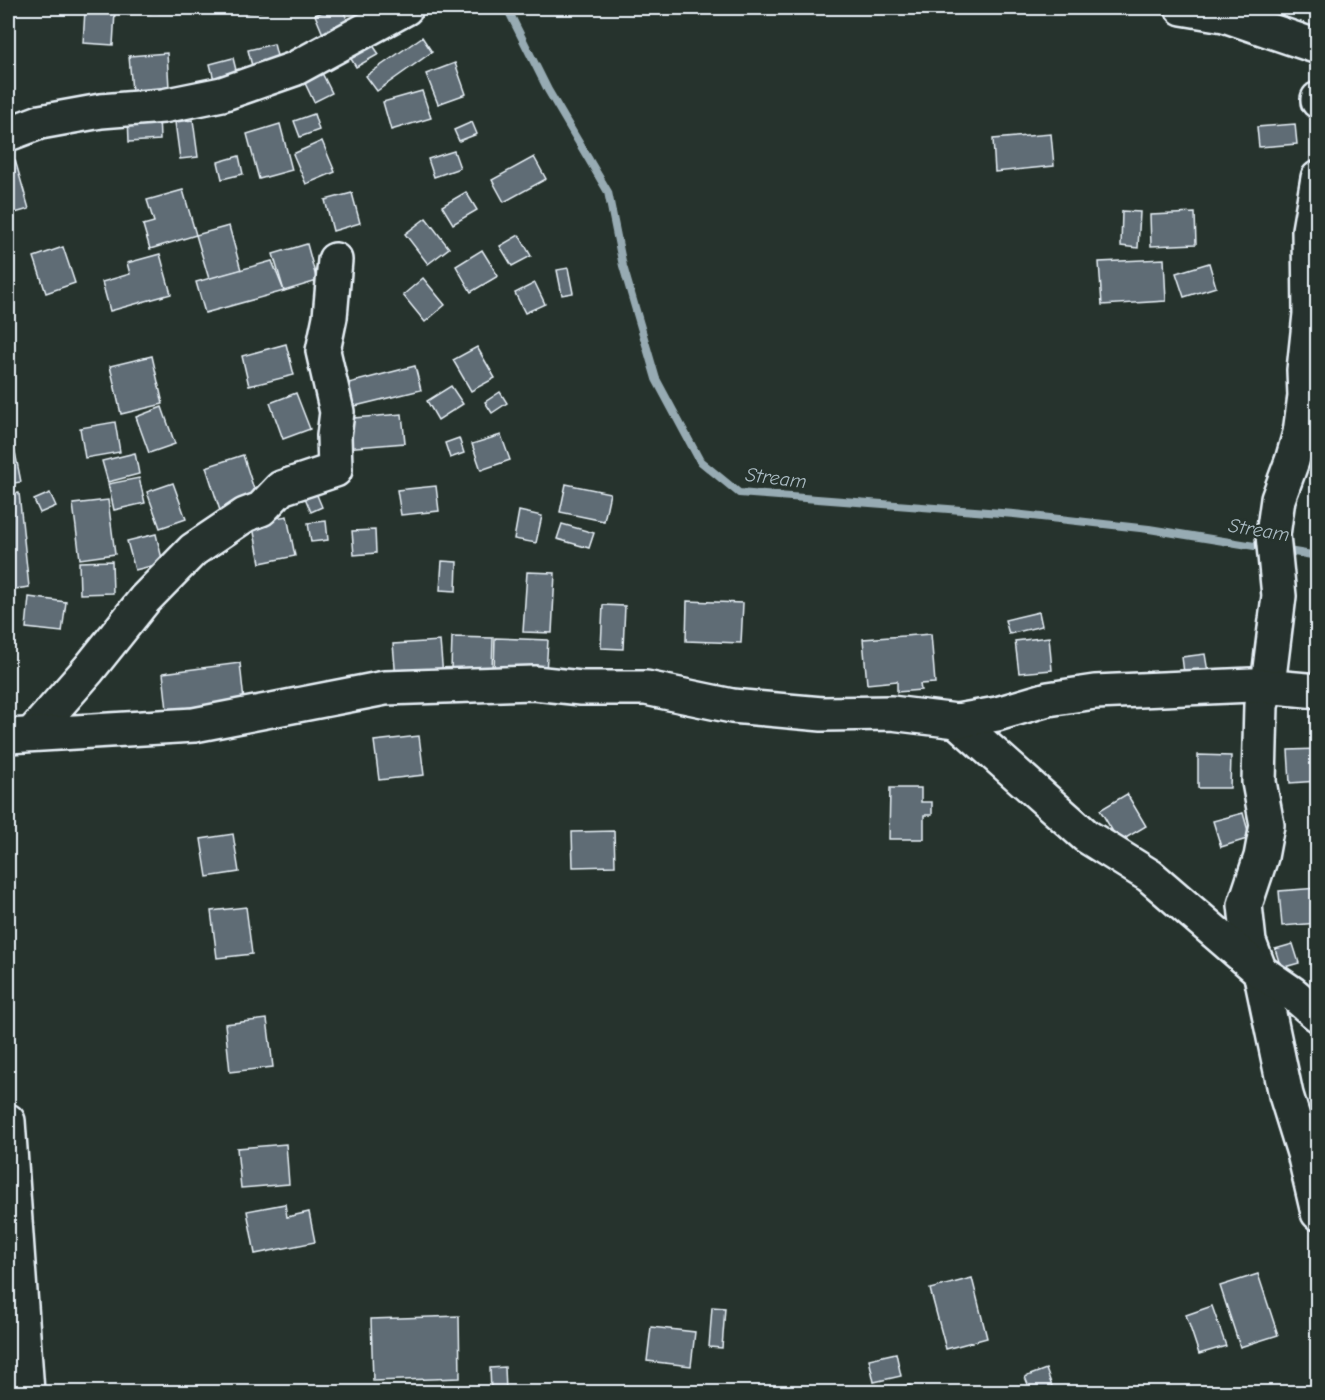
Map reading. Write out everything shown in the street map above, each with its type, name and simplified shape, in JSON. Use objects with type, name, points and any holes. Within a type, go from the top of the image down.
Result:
[{"type":"street","points":[[8,134],[50,120],[101,111],[163,106],[222,94],[294,69],[406,8]]},
{"type":"street","points":[[1182,8],[1224,15],[1317,47]]},
{"type":"street","points":[[1317,178],[1309,230],[1311,314],[1304,370],[1305,396],[1292,461],[1278,499],[1273,535],[1279,596],[1268,685],[1261,705],[1258,782],[1267,825],[1261,857],[1245,905],[1250,942],[1260,971],[1286,1095],[1304,1153],[1317,1213]]},
{"type":"street","points":[[20,735],[89,669],[145,599],[193,550],[245,515],[261,509],[281,488],[335,470],[334,436],[337,412],[322,351],[330,317],[335,260]]},
{"type":"street","points":[[20,735],[194,725],[385,688],[534,683],[581,687],[646,688],[732,706],[822,714],[891,713],[957,721],[997,714],[1048,699],[1095,692],[1268,685],[1317,691]]},
{"type":"street","points":[[957,721],[1086,836],[1150,876],[1260,971],[1292,993],[1317,1015]]},
{"type":"street","points":[[8,1120],[27,1392]]},
{"type":"building","points":[[121,8],[151,8],[151,13],[121,14]]},
{"type":"building","points":[[159,8],[190,8],[191,13],[159,13]]},
{"type":"building","points":[[244,8],[279,8],[245,13]]},
{"type":"building","points":[[332,8],[342,8],[351,28],[325,39],[315,15]]},
{"type":"building","points":[[85,10],[115,12],[113,45],[83,43]]},
{"type":"building","points":[[422,37],[432,52],[377,91],[366,76]]},
{"type":"building","points":[[370,41],[379,54],[356,67],[348,54]]},
{"type":"building","points":[[274,44],[280,68],[254,74],[248,50]]},
{"type":"building","points":[[167,53],[169,88],[132,91],[129,56]]},
{"type":"building","points":[[233,58],[239,82],[216,88],[210,64]]},
{"type":"building","points":[[455,63],[466,94],[438,104],[426,74]]},
{"type":"building","points":[[322,73],[332,93],[314,102],[304,81]]},
{"type":"building","points":[[422,91],[431,118],[391,130],[383,102]]},
{"type":"building","points":[[159,114],[160,140],[129,142],[128,116]]},
{"type":"building","points":[[314,114],[319,130],[300,137],[294,121]]},
{"type":"building","points":[[193,120],[198,157],[180,159],[175,122]]},
{"type":"building","points":[[472,122],[477,134],[459,141],[454,130]]},
{"type":"building","points":[[280,124],[292,170],[259,179],[247,134]]},
{"type":"building","points":[[1295,124],[1297,144],[1259,147],[1257,127]]},
{"type":"building","points":[[1051,134],[1054,166],[995,172],[993,139]]},
{"type":"building","points":[[322,141],[335,172],[306,184],[293,154]]},
{"type":"building","points":[[454,151],[460,168],[434,177],[428,159]]},
{"type":"building","points":[[239,156],[243,174],[222,179],[218,162]]},
{"type":"building","points":[[534,157],[546,179],[504,202],[492,180]]},
{"type":"building","points":[[15,160],[29,209],[8,215],[8,162]]},
{"type":"building","points":[[183,190],[196,235],[150,249],[143,225],[154,222],[147,200]]},
{"type":"building","points":[[466,192],[477,210],[453,224],[442,206]]},
{"type":"building","points":[[352,193],[360,223],[333,231],[325,200]]},
{"type":"building","points":[[1122,211],[1140,212],[1138,248],[1121,246]]},
{"type":"building","points":[[1195,213],[1196,244],[1151,246],[1150,215]]},
{"type":"building","points":[[426,218],[449,248],[428,264],[405,234]]},
{"type":"building","points":[[229,226],[241,270],[209,279],[196,235]]},
{"type":"building","points":[[519,235],[531,256],[512,266],[500,246]]},
{"type":"building","points":[[307,244],[317,281],[284,291],[273,254]]},
{"type":"building","points":[[63,247],[75,283],[46,293],[34,257]]},
{"type":"building","points":[[482,250],[498,276],[471,292],[456,266]]},
{"type":"building","points":[[160,254],[171,294],[110,311],[102,282],[130,274],[127,263]]},
{"type":"building","points":[[1164,259],[1166,301],[1102,305],[1099,262]]},
{"type":"building","points":[[272,261],[284,291],[205,313],[196,282]]},
{"type":"building","points":[[1209,263],[1216,287],[1184,297],[1176,273]]},
{"type":"building","points":[[568,268],[573,293],[562,295],[557,270]]},
{"type":"building","points":[[423,278],[445,305],[425,322],[403,295]]},
{"type":"building","points":[[535,283],[545,304],[525,313],[515,293]]},
{"type":"building","points":[[286,344],[294,375],[249,386],[242,356]]},
{"type":"building","points":[[477,347],[495,378],[471,391],[453,360]]},
{"type":"building","points":[[152,356],[163,404],[121,414],[110,366]]},
{"type":"building","points":[[415,366],[421,390],[347,408],[341,385]]},
{"type":"building","points":[[451,386],[463,404],[438,420],[427,401]]},
{"type":"building","points":[[500,392],[507,403],[492,413],[485,402]]},
{"type":"building","points":[[296,393],[310,429],[283,439],[270,403]]},
{"type":"building","points":[[162,407],[175,444],[149,453],[136,417]]},
{"type":"building","points":[[402,414],[405,443],[344,448],[341,419]]},
{"type":"building","points":[[115,422],[120,452],[85,458],[80,428]]},
{"type":"building","points":[[501,435],[510,460],[481,470],[472,444]]},
{"type":"building","points":[[459,438],[464,453],[450,458],[445,443]]},
{"type":"building","points":[[15,452],[21,482],[8,484],[8,453]]},
{"type":"building","points":[[135,453],[139,474],[108,482],[102,461]]},
{"type":"building","points":[[243,455],[259,505],[222,517],[206,467]]},
{"type":"building","points":[[139,478],[145,503],[114,510],[108,484]]},
{"type":"building","points":[[173,483],[186,519],[160,528],[147,492]]},
{"type":"building","points":[[566,484],[610,493],[604,521],[560,512]]},
{"type":"building","points":[[436,486],[439,511],[401,515],[397,490]]},
{"type":"building","points":[[314,488],[322,507],[311,512],[303,493]]},
{"type":"building","points":[[19,493],[29,587],[8,590],[8,494]]},
{"type":"building","points":[[50,493],[56,506],[40,513],[34,500]]},
{"type":"building","points":[[108,500],[115,554],[80,559],[73,504]]},
{"type":"building","points":[[519,511],[542,516],[536,543],[514,539]]},
{"type":"building","points":[[287,516],[295,556],[260,563],[252,522]]},
{"type":"building","points":[[326,521],[328,540],[311,542],[308,523]]},
{"type":"building","points":[[562,524],[594,533],[589,548],[557,539]]},
{"type":"building","points":[[375,530],[376,553],[354,555],[352,531]]},
{"type":"building","points":[[156,534],[163,563],[135,570],[127,541]]},
{"type":"building","points":[[112,561],[113,593],[80,594],[79,562]]},
{"type":"building","points":[[442,561],[457,562],[456,591],[440,590]]},
{"type":"building","points":[[527,572],[555,573],[552,633],[523,632]]},
{"type":"building","points":[[29,597],[66,602],[62,632],[26,628]]},
{"type":"building","points":[[687,601],[743,603],[741,643],[686,641]]},
{"type":"building","points":[[603,605],[625,606],[623,649],[601,648]]},
{"type":"building","points":[[1039,612],[1042,626],[1009,634],[1005,620]]},
{"type":"building","points":[[931,634],[935,683],[920,684],[921,690],[897,692],[897,681],[867,684],[863,639]]},
{"type":"building","points":[[452,637],[493,638],[492,671],[451,670]]},
{"type":"building","points":[[1049,637],[1052,670],[1019,673],[1015,641]]},
{"type":"building","points":[[495,638],[548,640],[546,673],[494,671]]},
{"type":"building","points":[[440,641],[443,676],[396,679],[393,644]]},
{"type":"building","points":[[1205,654],[1209,678],[1185,681],[1182,657]]},
{"type":"building","points":[[240,663],[244,701],[167,710],[163,673]]},
{"type":"building","points":[[419,736],[424,775],[379,780],[374,741]]},
{"type":"building","points":[[1318,749],[1318,781],[1290,783],[1288,750]]},
{"type":"building","points":[[1198,755],[1231,756],[1230,788],[1198,788]]},
{"type":"building","points":[[890,788],[921,788],[921,802],[932,802],[932,815],[924,815],[924,839],[889,839]]},
{"type":"building","points":[[1127,794],[1146,826],[1119,842],[1100,810]]},
{"type":"building","points":[[1243,813],[1250,838],[1221,847],[1213,821]]},
{"type":"building","points":[[614,831],[615,866],[573,867],[572,832]]},
{"type":"building","points":[[233,834],[239,872],[207,877],[201,839]]},
{"type":"building","points":[[1318,888],[1318,923],[1282,926],[1279,891]]},
{"type":"building","points":[[246,907],[252,954],[217,958],[211,911]]},
{"type":"building","points":[[1293,944],[1299,963],[1281,968],[1275,949]]},
{"type":"building","points":[[267,1019],[273,1067],[230,1072],[225,1024]]},
{"type":"building","points":[[286,1144],[289,1184],[241,1188],[237,1148]]},
{"type":"building","points":[[285,1204],[287,1217],[309,1212],[315,1242],[255,1254],[247,1211]]},
{"type":"building","points":[[1258,1274],[1278,1335],[1240,1347],[1220,1286]]},
{"type":"building","points":[[972,1278],[987,1338],[946,1349],[930,1289]]},
{"type":"building","points":[[1212,1306],[1226,1346],[1199,1354],[1186,1315]]},
{"type":"building","points":[[712,1307],[725,1308],[722,1348],[709,1347]]},
{"type":"building","points":[[459,1316],[460,1378],[373,1381],[371,1319]]},
{"type":"building","points":[[651,1327],[695,1332],[691,1366],[647,1361]]},
{"type":"building","points":[[896,1353],[901,1376],[874,1382],[869,1359]]},
{"type":"building","points":[[505,1367],[506,1392],[491,1392],[490,1368]]},
{"type":"building","points":[[1046,1369],[1054,1392],[1031,1392],[1025,1377]]},
{"type":"building","points":[[910,1385],[911,1392],[865,1392]]},
{"type":"waterway","name":"Stream","points":[[503,8],[509,12],[548,90],[608,192],[623,266],[656,379],[700,461],[739,493],[1014,514],[1149,529],[1267,548]]},
{"type":"waterway","name":"Stream","points":[[1282,550],[1318,556]]}]
